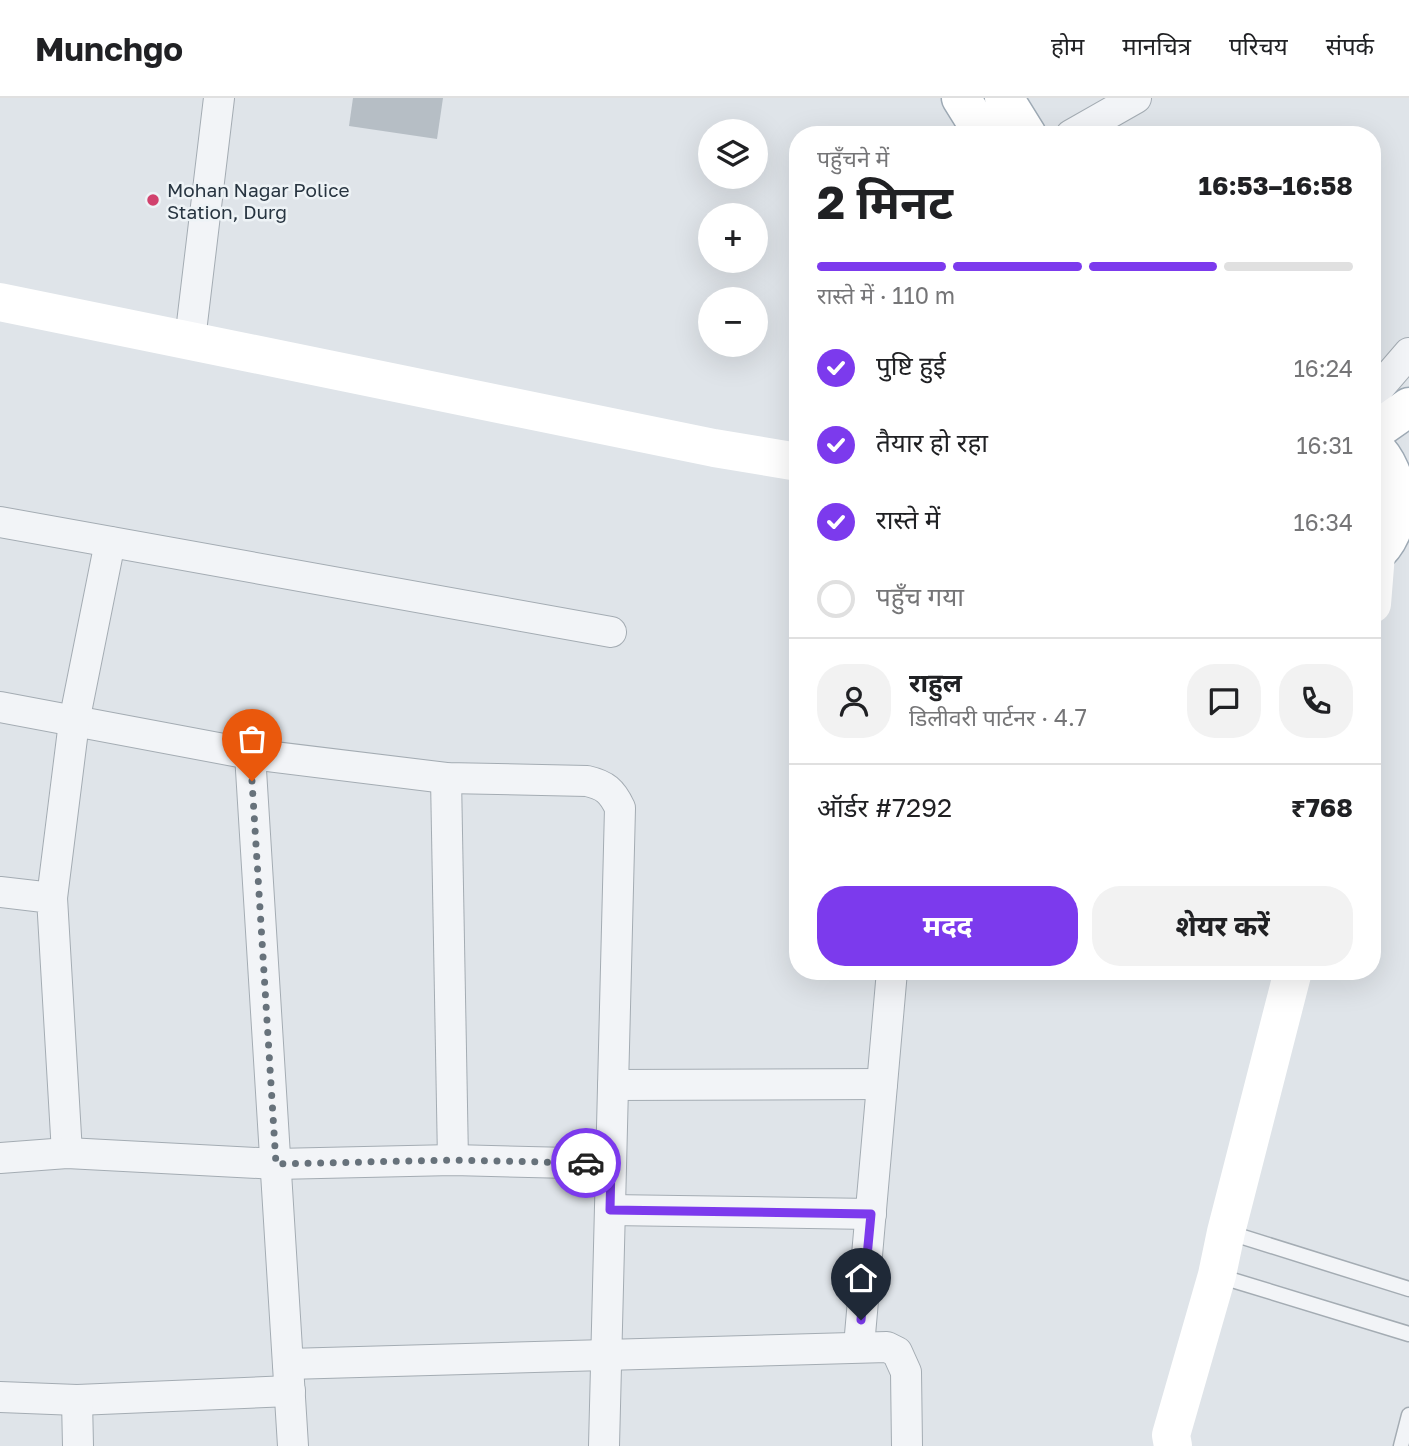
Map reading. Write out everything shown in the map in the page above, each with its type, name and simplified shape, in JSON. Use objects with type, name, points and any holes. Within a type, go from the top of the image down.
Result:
[{"type":"street","points":[[190,340],[219,98]]},
{"type":"street","points":[[961,98],[978,126]]},
{"type":"street","points":[[1004,98],[1021,126]]},
{"type":"street","points":[[1087,126],[1136,98]]},
{"type":"street","points":[[0,302],[714,448],[789,460]]},
{"type":"street","points":[[1381,386],[1409,353]]},
{"type":"street","points":[[1381,427],[1409,407]]},
{"type":"street","points":[[1381,567],[1396,517],[1397,495],[1391,457]]},
{"type":"street","points":[[0,522],[611,632]]},
{"type":"street","points":[[67,1153],[52,898],[74,722],[110,542]]},
{"type":"street","points":[[0,707],[250,754],[446,778],[587,781],[603,785],[612,792],[620,808],[604,1446]]},
{"type":"street","points":[[250,754],[293,1446]]},
{"type":"street","points":[[446,778],[453,1160]]},
{"type":"street","points":[[0,892],[52,898]]},
{"type":"street","points":[[859,1346],[891,980]]},
{"type":"street","points":[[1172,1446],[1171,1435],[1217,1275],[1291,980]]},
{"type":"street","points":[[613,1085],[882,1084]]},
{"type":"street","points":[[0,1158],[67,1153],[276,1164],[453,1160],[611,1164]]},
{"type":"street","points":[[610,1210],[871,1214]]},
{"type":"street","points":[[0,1397],[77,1400],[289,1377],[606,1354],[887,1347],[897,1352],[906,1372],[907,1446]]},
{"type":"street","points":[[77,1400],[78,1446]]},
{"type":"lane","points":[[1226,1232],[1409,1289]]},
{"type":"lane","points":[[1217,1275],[1409,1334]]},
{"type":"lane","points":[[1401,1446],[1409,1415]]},
{"type":"building","points":[[353,98],[443,98],[437,139],[349,126]]},
{"type":"way so far","points":[[252,781],[276,1164],[453,1160],[586,1163]]},
{"type":"place","name":"Mohan Nagar Police Station, Durg","points":[[153,200]]},
{"type":"route","points":[[586,1163],[611,1164],[610,1210],[871,1214],[861,1320]]}]
